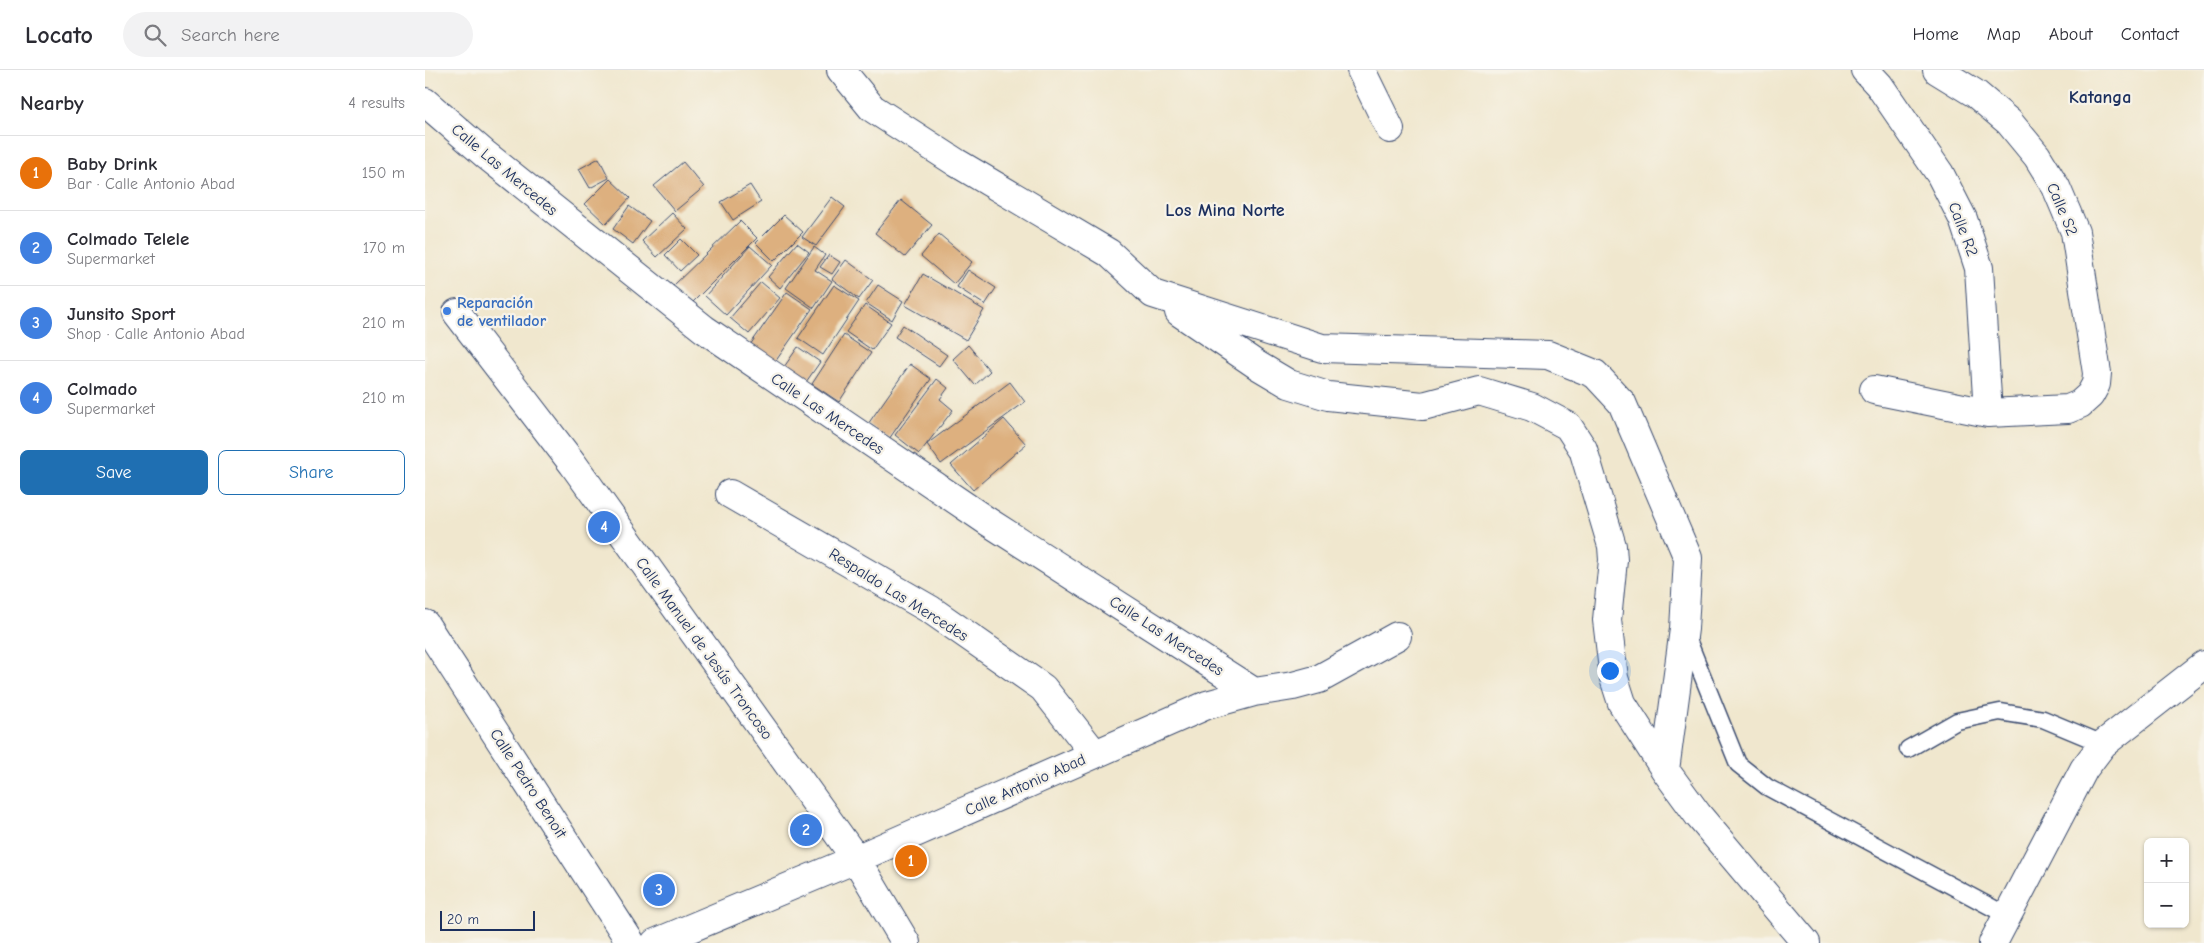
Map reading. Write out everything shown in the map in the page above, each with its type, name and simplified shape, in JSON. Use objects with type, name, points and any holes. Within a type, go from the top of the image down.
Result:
[{"type":"street","points":[[841,70],[872,108],[957,163],[1109,253],[1153,294],[1257,365],[1289,384],[1329,396],[1423,406],[1479,392],[1532,407],[1568,426],[1583,449],[1612,546],[1613,560],[1607,620],[1614,678],[1622,703],[1665,770],[1699,815],[1806,943]]},
{"type":"street","points":[[1361,70],[1390,129]]},
{"type":"street","name":"Calle R2","points":[[1865,70],[1885,93],[1941,174],[1963,219],[1979,268],[1988,413]]},
{"type":"street","name":"Calle S2","points":[[1937,70],[1976,94],[2009,122],[2037,156],[2056,187],[2075,232],[2097,373],[2096,384],[2091,395],[2080,404],[2068,409],[1988,413]]},
{"type":"street","name":"Calle Las Mercedes","points":[[425,102],[486,155],[703,330],[987,521],[1255,692]]},
{"type":"street","points":[[1153,294],[1322,348],[1548,355],[1595,374],[1622,403],[1688,558],[1684,629],[1665,770]]},
{"type":"street","name":"Calle Manuel de Jesús Troncoso","points":[[457,313],[573,464],[856,859],[906,943]]},
{"type":"street","points":[[1874,390],[1988,413]]},
{"type":"street","name":"Respaldo Las Mercedes","points":[[731,494],[931,610],[1043,688],[1095,753]]},
{"type":"street","name":"Calle Pedro Benoit","points":[[425,624],[631,943]]},
{"type":"street","name":"Calle Antonio Abad","points":[[655,943],[856,859],[1207,705],[1255,692],[1293,686],[1319,679],[1397,636]]},
{"type":"street","points":[[1993,943],[2084,769],[2103,744],[2204,665]]},
{"type":"lane","points":[[1684,629],[1738,764],[1767,787],[2007,915]]},
{"type":"lane","points":[[1908,749],[1957,721],[2000,712],[2043,719],[2103,744]]},
{"type":"building","points":[[599,158],[609,178],[590,188],[579,169]]},
{"type":"building","points":[[683,162],[704,187],[675,211],[654,186]]},
{"type":"building","points":[[610,179],[630,198],[606,224],[585,204]]},
{"type":"building","points":[[750,185],[761,202],[733,220],[721,202]]},
{"type":"building","points":[[832,197],[845,207],[816,246],[802,237]]},
{"type":"building","points":[[901,200],[932,225],[905,257],[875,233]]},
{"type":"building","points":[[629,206],[650,221],[633,244],[613,229]]},
{"type":"building","points":[[672,213],[687,229],[657,257],[642,241]]},
{"type":"building","points":[[784,215],[803,232],[774,261],[756,243]]},
{"type":"building","points":[[740,221],[757,238],[691,304],[673,286]]},
{"type":"building","points":[[939,234],[972,262],[954,284],[921,256]]},
{"type":"building","points":[[681,239],[697,255],[680,271],[665,255]]},
{"type":"building","points":[[797,243],[809,252],[780,288],[768,277]]},
{"type":"building","points":[[750,246],[772,265],[726,315],[705,296]]},
{"type":"building","points":[[814,247],[825,255],[815,270],[832,281],[814,308],[786,288]]},
{"type":"building","points":[[829,255],[840,262],[832,274],[820,267]]},
{"type":"building","points":[[846,260],[873,280],[859,299],[832,279]]},
{"type":"building","points":[[968,270],[996,288],[985,305],[957,287]]},
{"type":"building","points":[[923,274],[984,310],[966,340],[905,305]]},
{"type":"building","points":[[761,282],[780,298],[749,334],[730,318]]},
{"type":"building","points":[[834,285],[859,301],[823,355],[798,338]]},
{"type":"building","points":[[878,285],[903,301],[892,320],[866,303]]},
{"type":"building","points":[[787,292],[812,309],[775,362],[750,345]]},
{"type":"building","points":[[865,305],[891,323],[872,350],[846,332]]},
{"type":"building","points":[[903,325],[947,355],[939,366],[895,337]]},
{"type":"building","points":[[844,335],[871,353],[839,402],[812,384]]},
{"type":"building","points":[[968,345],[990,371],[975,385],[953,359]]},
{"type":"building","points":[[798,347],[820,362],[806,382],[784,367]]},
{"type":"building","points":[[910,364],[931,379],[889,439],[868,424]]},
{"type":"building","points":[[937,379],[948,388],[940,399],[953,410],[919,454],[895,435]]},
{"type":"building","points":[[1010,382],[1025,402],[941,464],[927,444]]},
{"type":"building","points":[[1004,419],[1026,444],[973,490],[951,465]]},
{"type":"place","name":"Reparación de ventilador","points":[[447,311]]},
{"type":"place","name":"Colmado","points":[[604,527]]},
{"type":"place","name":"Colmado Telele","points":[[806,830]]},
{"type":"place","name":"Baby Drink","points":[[911,861]]},
{"type":"place","name":"Junsito Sport","points":[[659,890]]},
{"type":"district","name":"Katanga","points":[[2100,97]]},
{"type":"district","name":"Los Mina Norte","points":[[1225,210]]}]
